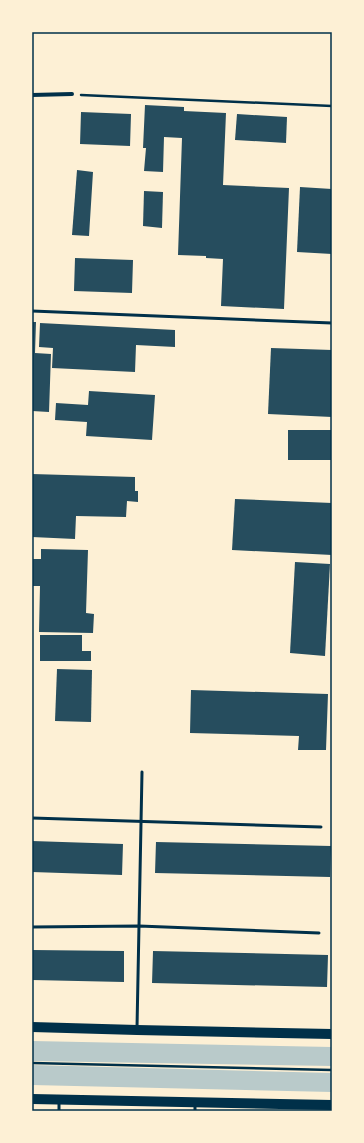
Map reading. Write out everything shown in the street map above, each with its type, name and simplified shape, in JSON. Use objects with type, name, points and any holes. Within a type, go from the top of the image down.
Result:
[{"type":"main road","points":[[32,1027],[332,1034]]},
{"type":"main road","points":[[32,1099],[195,1107],[332,1105]]},
{"type":"street","points":[[32,95],[72,94]]},
{"type":"lane","points":[[32,311],[332,323]]},
{"type":"lane","points":[[137,1030],[142,772]]},
{"type":"lane","points":[[32,818],[321,827]]},
{"type":"lane","points":[[32,927],[139,926],[319,933]]},
{"type":"lane","points":[[59,1100],[59,1111]]},
{"type":"path","points":[[72,94],[332,106]]},
{"type":"path","points":[[32,1063],[332,1070]]},
{"type":"shaded area","points":[[32,1041],[332,1047],[332,1066],[32,1061]]},
{"type":"shaded area","points":[[32,1065],[332,1073],[332,1092],[32,1085]]},
{"type":"building","points":[[145,105],[184,107],[184,111],[226,113],[223,185],[289,188],[284,309],[221,306],[223,259],[206,258],[206,256],[178,255],[182,138],[164,137],[163,172],[144,171],[146,148],[143,148]]},
{"type":"building","points":[[81,112],[131,114],[130,146],[80,144]]},
{"type":"building","points":[[237,114],[287,117],[286,143],[235,140]]},
{"type":"building","points":[[77,170],[93,172],[89,236],[72,235]]},
{"type":"building","points":[[300,187],[332,189],[332,254],[297,252]]},
{"type":"building","points":[[144,191],[163,192],[162,228],[143,226]]},
{"type":"building","points":[[75,258],[133,260],[132,293],[74,291]]},
{"type":"building","points":[[32,322],[36,322],[35,353],[51,354],[49,412],[32,411]]},
{"type":"building","points":[[40,323],[175,330],[175,347],[136,345],[135,372],[52,368],[53,348],[39,347]]},
{"type":"building","points":[[271,348],[332,350],[332,417],[268,414]]},
{"type":"building","points":[[89,391],[155,395],[152,440],[86,436],[87,422],[55,420],[56,403],[88,405]]},
{"type":"building","points":[[288,430],[332,430],[332,460],[288,460]]},
{"type":"building","points":[[32,474],[135,477],[135,491],[138,491],[138,502],[127,501],[126,517],[76,516],[75,539],[32,537]]},
{"type":"building","points":[[235,499],[332,503],[332,555],[232,550]]},
{"type":"building","points":[[41,549],[88,550],[86,613],[94,614],[93,633],[39,632],[40,586],[32,586],[32,559],[41,559]]},
{"type":"building","points":[[295,562],[330,564],[325,656],[290,653]]},
{"type":"building","points":[[40,635],[82,635],[82,651],[91,651],[91,661],[40,661]]},
{"type":"building","points":[[57,669],[92,670],[91,722],[55,721]]},
{"type":"building","points":[[191,690],[328,694],[326,750],[298,750],[299,736],[190,733]]},
{"type":"building","points":[[32,841],[123,844],[122,875],[32,872]]},
{"type":"building","points":[[156,842],[331,846],[330,877],[155,873]]},
{"type":"building","points":[[32,950],[124,951],[124,982],[32,980]]},
{"type":"building","points":[[153,951],[328,955],[327,987],[152,983]]}]
